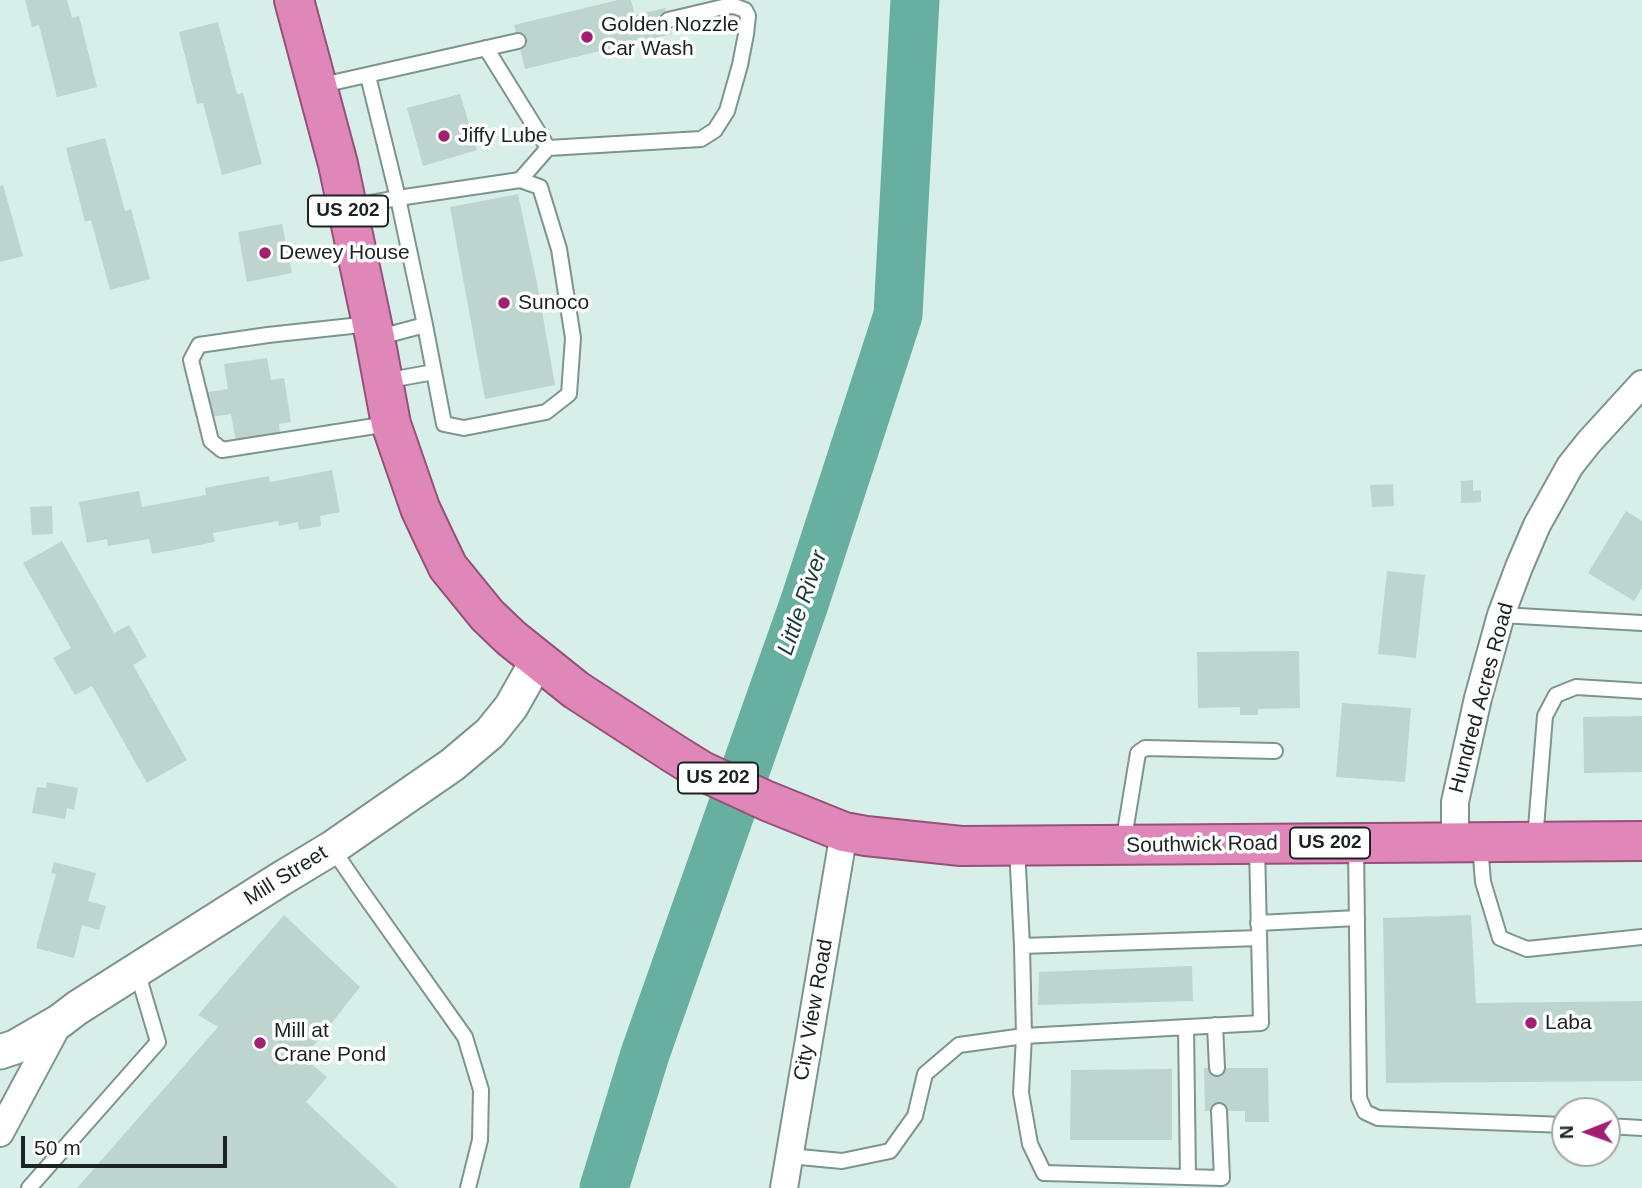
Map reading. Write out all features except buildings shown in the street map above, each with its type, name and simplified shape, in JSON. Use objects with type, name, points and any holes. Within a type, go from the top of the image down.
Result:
[{"type":"highway","name":"US 202","points":[[294,0],[338,164],[391,424],[420,508],[448,567],[487,615],[537,661]]},
{"type":"highway","name":"Southwick Road","points":[[537,661],[592,702],[702,771],[844,832],[866,836],[961,846],[1642,841]]},
{"type":"street","name":"Hundred Acres Road","points":[[1468,843],[1455,802],[1478,698],[1501,615],[1518,567],[1537,525],[1570,466],[1588,442],[1642,384]]},
{"type":"street","name":"Mill Street","points":[[0,1052],[15,1047],[60,1021],[332,848],[452,765],[490,733],[511,707],[537,661]]},
{"type":"street","name":"City View Road","points":[[784,1188],[844,832]]},
{"type":"street","points":[[0,1133],[60,1021]]},
{"type":"lane","points":[[520,180],[548,148],[701,139],[715,130],[727,111],[740,65],[748,16],[745,10],[734,6],[668,20]]},
{"type":"lane","points":[[316,87],[518,41]]},
{"type":"lane","points":[[486,48],[548,148]]},
{"type":"lane","points":[[347,208],[398,198],[520,180],[540,187],[559,249],[573,338],[569,394],[546,412],[464,428],[444,424],[422,302],[398,198],[368,76]]},
{"type":"lane","points":[[391,424],[222,450],[211,441],[191,360],[199,345],[425,325]]},
{"type":"lane","points":[[383,382],[434,372]]},
{"type":"lane","points":[[1501,615],[1642,623]]},
{"type":"lane","points":[[1535,842],[1545,716],[1556,695],[1576,687],[1642,691]]},
{"type":"lane","points":[[1123,846],[1138,753],[1145,748],[1275,751]]},
{"type":"lane","points":[[1356,843],[1359,1098],[1365,1112],[1378,1118],[1551,1124]]},
{"type":"lane","points":[[1468,843],[1500,938],[1527,949],[1642,937]]},
{"type":"lane","points":[[789,1156],[842,1161],[890,1151],[915,1116],[925,1074],[959,1045],[1024,1036],[1261,1023],[1257,844]]},
{"type":"lane","points":[[1017,845],[1023,946],[1024,1036],[1021,1093],[1030,1144],[1044,1173],[1222,1178],[1219,1111]]},
{"type":"lane","points":[[332,848],[465,1037],[481,1090],[480,1140],[468,1188]]},
{"type":"lane","points":[[1258,923],[1357,918]]},
{"type":"lane","points":[[1023,946],[1259,938]]},
{"type":"lane","points":[[29,1188],[158,1042],[137,971]]},
{"type":"lane","points":[[1214,1025],[1217,1068]]},
{"type":"lane","points":[[1186,1027],[1188,1177]]},
{"type":"lane","points":[[1621,1127],[1642,1128]]},
{"type":"waterway","name":"Little River","points":[[604,1188],[645,1054],[804,604],[898,315],[915,0]]},
{"type":"place","name":"Golden Nozzle Car Wash","points":[[587,37]]},
{"type":"place","name":"Jiffy Lube","points":[[444,136]]},
{"type":"place","name":"Dewey House","points":[[265,253]]},
{"type":"place","name":"Sunoco","points":[[504,303]]},
{"type":"place","name":"Laba","points":[[1531,1023]]},
{"type":"place","name":"Mill at Crane Pond","points":[[260,1043]]}]
